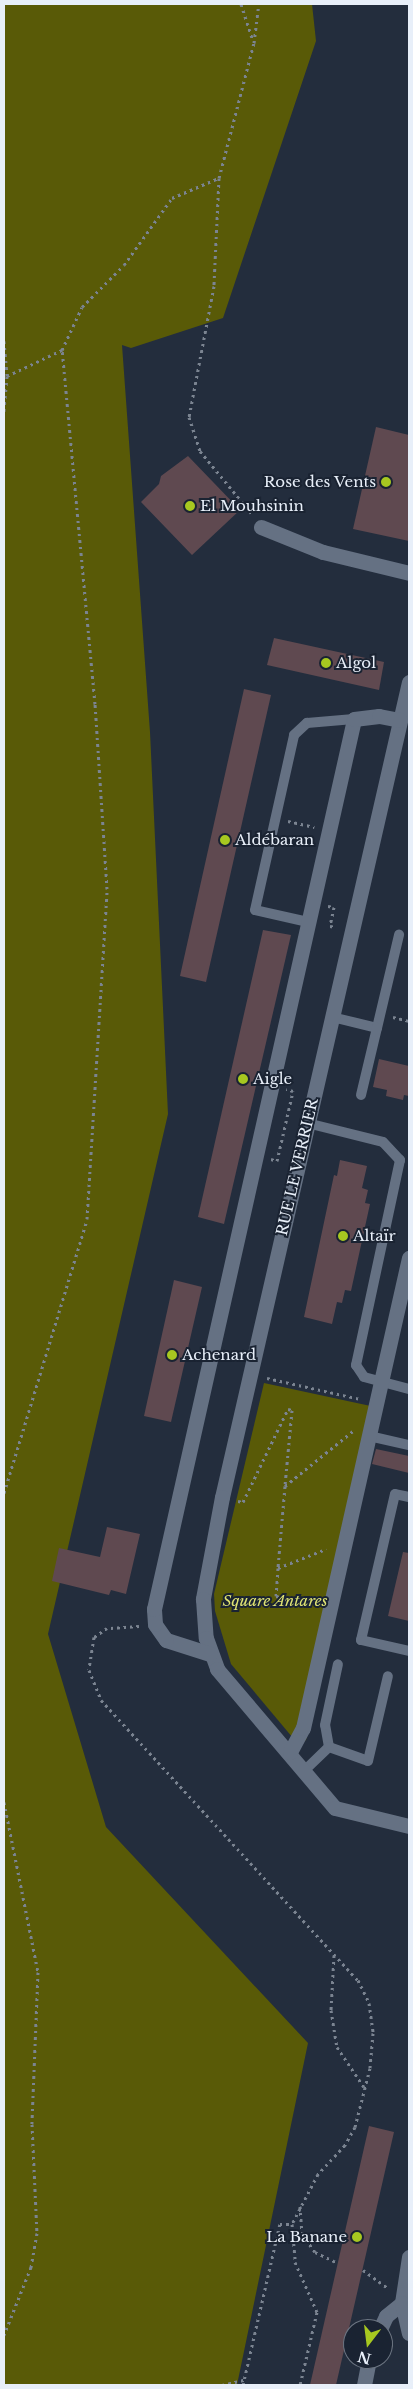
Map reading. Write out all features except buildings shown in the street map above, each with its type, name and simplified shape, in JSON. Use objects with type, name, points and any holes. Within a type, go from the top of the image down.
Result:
[{"type":"street","points":[[261,527],[323,552],[409,573]]},
{"type":"street","name":"RUE LE VERRIER","points":[[210,1654],[203,1599],[222,1497],[307,1123],[402,730],[409,682]]},
{"type":"street","points":[[402,730],[379,716],[354,719],[154,1610],[155,1624],[166,1640],[210,1654],[248,1710],[290,1752],[335,1808],[409,1826]]},
{"type":"street","points":[[290,1752],[302,1728],[409,1258]]},
{"type":"street","points":[[409,2257],[402,2303],[409,2333]]},
{"type":"street","points":[[385,2319],[402,2303]]},
{"type":"street","points":[[364,2385],[368,2369]]},
{"type":"lane","points":[[308,922],[255,910],[298,729],[307,723],[354,719]]},
{"type":"lane","points":[[361,1095],[399,935]]},
{"type":"lane","points":[[332,1017],[377,1028]]},
{"type":"lane","points":[[307,1123],[383,1142],[400,1160],[356,1356],[359,1372],[381,1382],[409,1389]]},
{"type":"lane","points":[[369,1436],[409,1445]]},
{"type":"lane","points":[[409,1497],[395,1494],[361,1640],[409,1651]]},
{"type":"lane","points":[[329,1747],[325,1725],[338,1664]]},
{"type":"lane","points":[[329,1747],[368,1761],[388,1676]]},
{"type":"lane","points":[[305,1770],[329,1747]]},
{"type":"path","points":[[241,4],[254,42]]},
{"type":"path","points":[[259,4],[254,42],[219,178],[214,286],[189,417],[200,451],[240,496],[261,527]]},
{"type":"path","points":[[4,1493],[87,1220],[107,889],[96,704],[62,350],[82,306],[124,265],[172,198],[219,178]]},
{"type":"path","points":[[4,341],[7,376],[4,412]]},
{"type":"path","points":[[7,376],[62,350]]},
{"type":"path","points":[[276,818],[329,830]]},
{"type":"path","points":[[332,918],[333,912]]},
{"type":"path","points":[[278,1154],[292,1094]]},
{"type":"path","points":[[268,1380],[374,1409]]},
{"type":"path","points":[[222,1497],[243,1502],[288,1409],[292,1410],[276,1596],[330,1609]]},
{"type":"path","points":[[285,1486],[374,1409]]},
{"type":"path","points":[[278,1568],[345,1541]]},
{"type":"path","points":[[166,1640],[140,1626],[121,1624],[107,1628],[94,1637],[89,1670],[101,1700],[358,1980],[369,2003],[373,2033],[364,2088],[345,2145],[318,2174],[300,2203],[292,2224],[295,2262],[316,2312],[300,2385]]},
{"type":"path","points":[[4,1802],[38,1972],[32,2124],[37,2233],[32,2267],[4,2335]]},
{"type":"path","points":[[334,1954],[331,2010],[337,2047],[364,2088]]},
{"type":"path","points":[[300,2203],[302,2234],[315,2252],[338,2263]]},
{"type":"path","points":[[243,2385],[280,2224],[292,2224]]},
{"type":"path","points":[[363,2270],[379,2278],[402,2303]]},
{"type":"path","points":[[222,2385],[244,2380]]},
{"type":"green space","points":[[4,4],[312,4],[316,41],[223,318],[131,348],[122,345],[150,732],[168,1114],[48,1634],[106,1827],[308,2043],[237,2385],[4,2385]]},
{"type":"green space","name":"Square Antares","points":[[264,1383],[380,1408],[306,1740],[298,1744],[231,1664],[215,1611],[214,1594]]},
{"type":"place","name":"Rose des Vents","points":[[386,482]]},
{"type":"place","name":"El Mouhsinin","points":[[190,506]]},
{"type":"place","name":"Algol","points":[[326,663]]},
{"type":"place","name":"Aldébaran","points":[[225,840]]},
{"type":"place","name":"Aigle","points":[[243,1079]]},
{"type":"place","name":"Altaïr","points":[[343,1236]]},
{"type":"place","name":"Achenard","points":[[172,1355]]},
{"type":"place","name":"La Banane","points":[[357,2237]]}]
